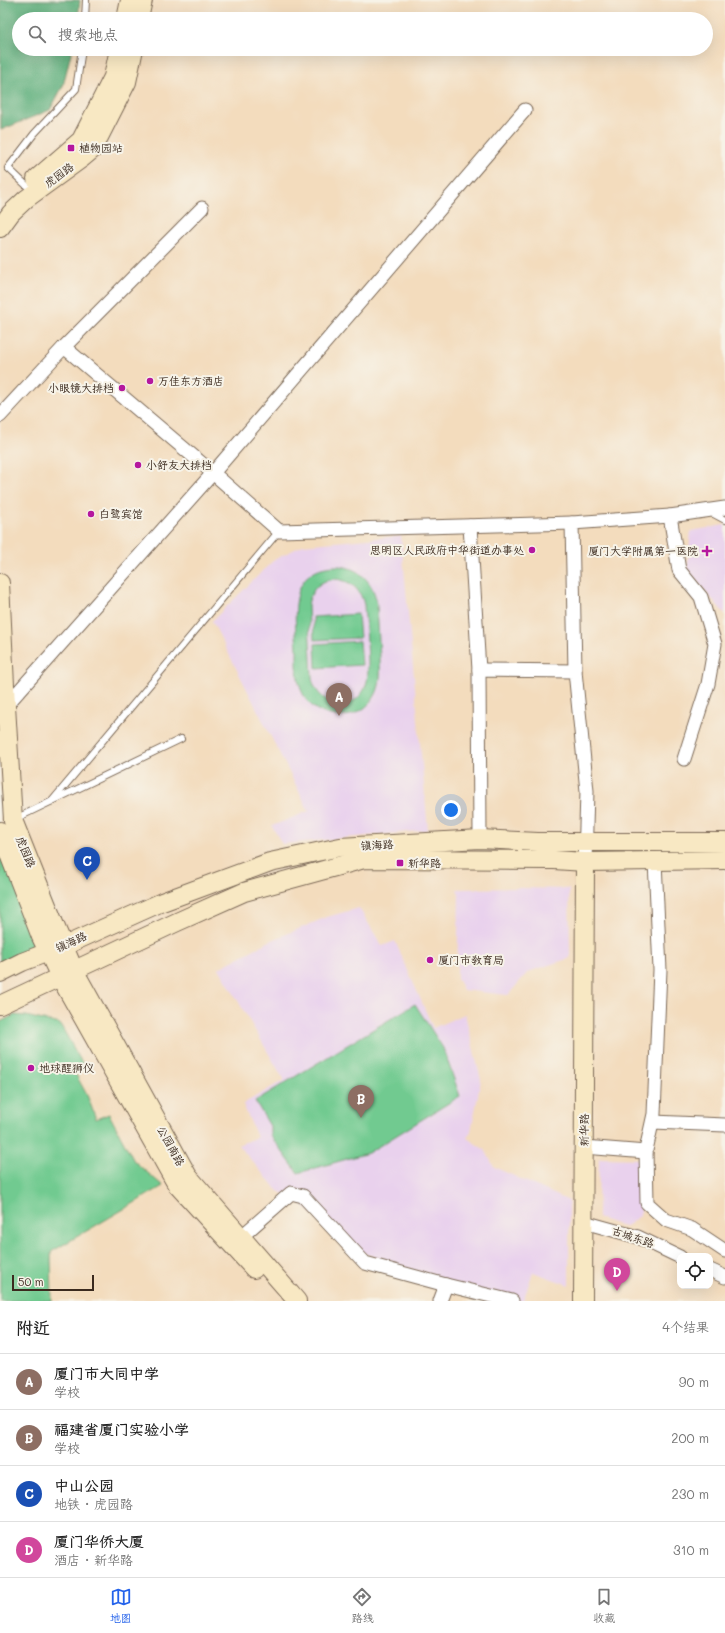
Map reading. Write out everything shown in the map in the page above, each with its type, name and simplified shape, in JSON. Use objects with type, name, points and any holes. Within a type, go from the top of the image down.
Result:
[{"type":"main road","name":"虎园路","points":[[0,210],[81,140],[113,77],[118,56]]},
{"type":"main road","name":"虎园路","points":[[0,228],[26,199],[93,149],[127,82],[133,56]]},
{"type":"main road","name":"虎园路","points":[[0,582],[7,825],[67,974]]},
{"type":"main road","name":"镇海路","points":[[0,973],[22,962],[57,949],[162,902],[270,862],[340,847],[480,839],[538,842],[725,842]]},
{"type":"main road","name":"镇海路","points":[[0,1005],[244,892],[364,859],[554,860],[586,862],[725,860]]},
{"type":"main road","name":"新华路","points":[[583,1301],[586,862]]},
{"type":"main road","name":"公园南路","points":[[67,974],[188,1176],[297,1301]]},
{"type":"main road","name":"公园南路","points":[[67,974],[177,1185],[283,1301]]},
{"type":"street","points":[[3,709],[213,473],[525,110]]},
{"type":"street","points":[[0,416],[64,347],[202,208]]},
{"type":"street","points":[[64,347],[279,531],[572,523],[670,516],[725,508]]},
{"type":"street","points":[[670,516],[679,570],[701,598],[714,644],[708,684],[684,759]]},
{"type":"street","points":[[572,523],[575,671],[587,791],[585,842],[586,862]]},
{"type":"street","points":[[470,526],[479,670],[480,839]]},
{"type":"street","points":[[479,670],[575,671]]},
{"type":"street","points":[[655,861],[660,970],[654,1114],[646,1152],[647,1203],[666,1220],[692,1229],[725,1251]]},
{"type":"street","points":[[653,1122],[725,1125]]},
{"type":"street","points":[[584,1147],[646,1152]]},
{"type":"street","points":[[241,1236],[291,1193],[303,1196],[365,1263],[512,1301]]},
{"type":"street","name":"古城东路","points":[[584,1222],[638,1237],[677,1256]]},
{"type":"street","points":[[713,1271],[725,1277]]},
{"type":"street","points":[[440,1301],[446,1285]]},
{"type":"lane","points":[[85,12],[86,0]]},
{"type":"lane","points":[[27,186],[8,168],[34,134],[76,89],[81,56]]},
{"type":"lane","points":[[707,511],[725,520]]},
{"type":"lane","points":[[52,801],[279,531]]},
{"type":"lane","points":[[7,825],[52,801],[181,739]]},
{"type":"shaded area","name":"厦门大学附属第一医院","points":[[725,525],[725,614],[687,570],[691,531]]},
{"type":"shaded area","points":[[401,536],[428,830],[282,844],[272,826],[309,811],[212,621],[274,560],[303,545]]},
{"type":"shaded area","points":[[457,889],[569,889],[570,958],[528,972],[508,995],[463,990],[457,978],[459,894]]},
{"type":"shaded area","points":[[359,908],[382,946],[395,941],[433,1028],[465,1014],[481,1080],[471,1131],[467,1138],[485,1150],[494,1167],[569,1201],[569,1285],[533,1272],[523,1301],[501,1301],[352,1249],[301,1203],[278,1191],[238,1145],[257,1137],[243,1104],[284,1080],[219,968],[268,942],[327,917]]},
{"type":"shaded area","points":[[599,1158],[641,1159],[640,1215],[626,1227],[598,1218]]},
{"type":"green space","points":[[0,0],[80,0],[79,12],[12,12],[12,56],[70,56],[63,86],[50,110],[1,130]]},
{"type":"green space","points":[[339,566],[354,570],[366,578],[376,598],[380,657],[379,685],[374,698],[369,704],[351,715],[337,716],[326,714],[317,710],[309,703],[303,694],[298,678],[295,622],[298,594],[302,583],[310,574],[322,568]],"holes":[[[329,580],[340,580],[354,586],[363,599],[368,658],[366,685],[361,694],[354,701],[346,704],[337,704],[328,701],[315,687],[312,677],[308,606],[313,591],[316,587]]]},
{"type":"green space","points":[[358,614],[360,638],[314,640],[313,617]]},
{"type":"green space","points":[[360,641],[362,665],[316,668],[315,644]]},
{"type":"green space","points":[[0,845],[42,931],[19,965],[0,972]]},
{"type":"green space","points":[[415,1004],[443,1048],[460,1096],[368,1153],[298,1173],[270,1135],[270,1126],[255,1101]]},
{"type":"green space","points":[[14,1015],[26,1016],[60,1024],[85,1068],[75,1073],[87,1095],[96,1119],[109,1114],[134,1161],[163,1186],[51,1252],[52,1301],[0,1301],[0,1022]]},
{"type":"place","name":"植物园站","points":[[71,148]]},
{"type":"place","name":"万佳东方酒店","points":[[150,381]]},
{"type":"place","name":"小眼镜大排档","points":[[122,388]]},
{"type":"place","name":"小舒友大排档","points":[[138,465]]},
{"type":"place","name":"白鹭宾馆","points":[[91,514]]},
{"type":"place","name":"思明区人民政府中华街道办事处","points":[[532,550]]},
{"type":"place","name":"厦门大学附属第一医院","points":[[707,551]]},
{"type":"place","name":"厦门市大同中学","points":[[339,716]]},
{"type":"place","name":"新华路","points":[[400,863]]},
{"type":"place","name":"中山公园","points":[[87,880]]},
{"type":"place","name":"厦门市教育局","points":[[430,960]]},
{"type":"place","name":"地球醒狮仪","points":[[31,1068]]},
{"type":"place","name":"福建省厦门实验小学","points":[[361,1118]]},
{"type":"place","name":"厦门华侨大厦","points":[[617,1291]]}]
